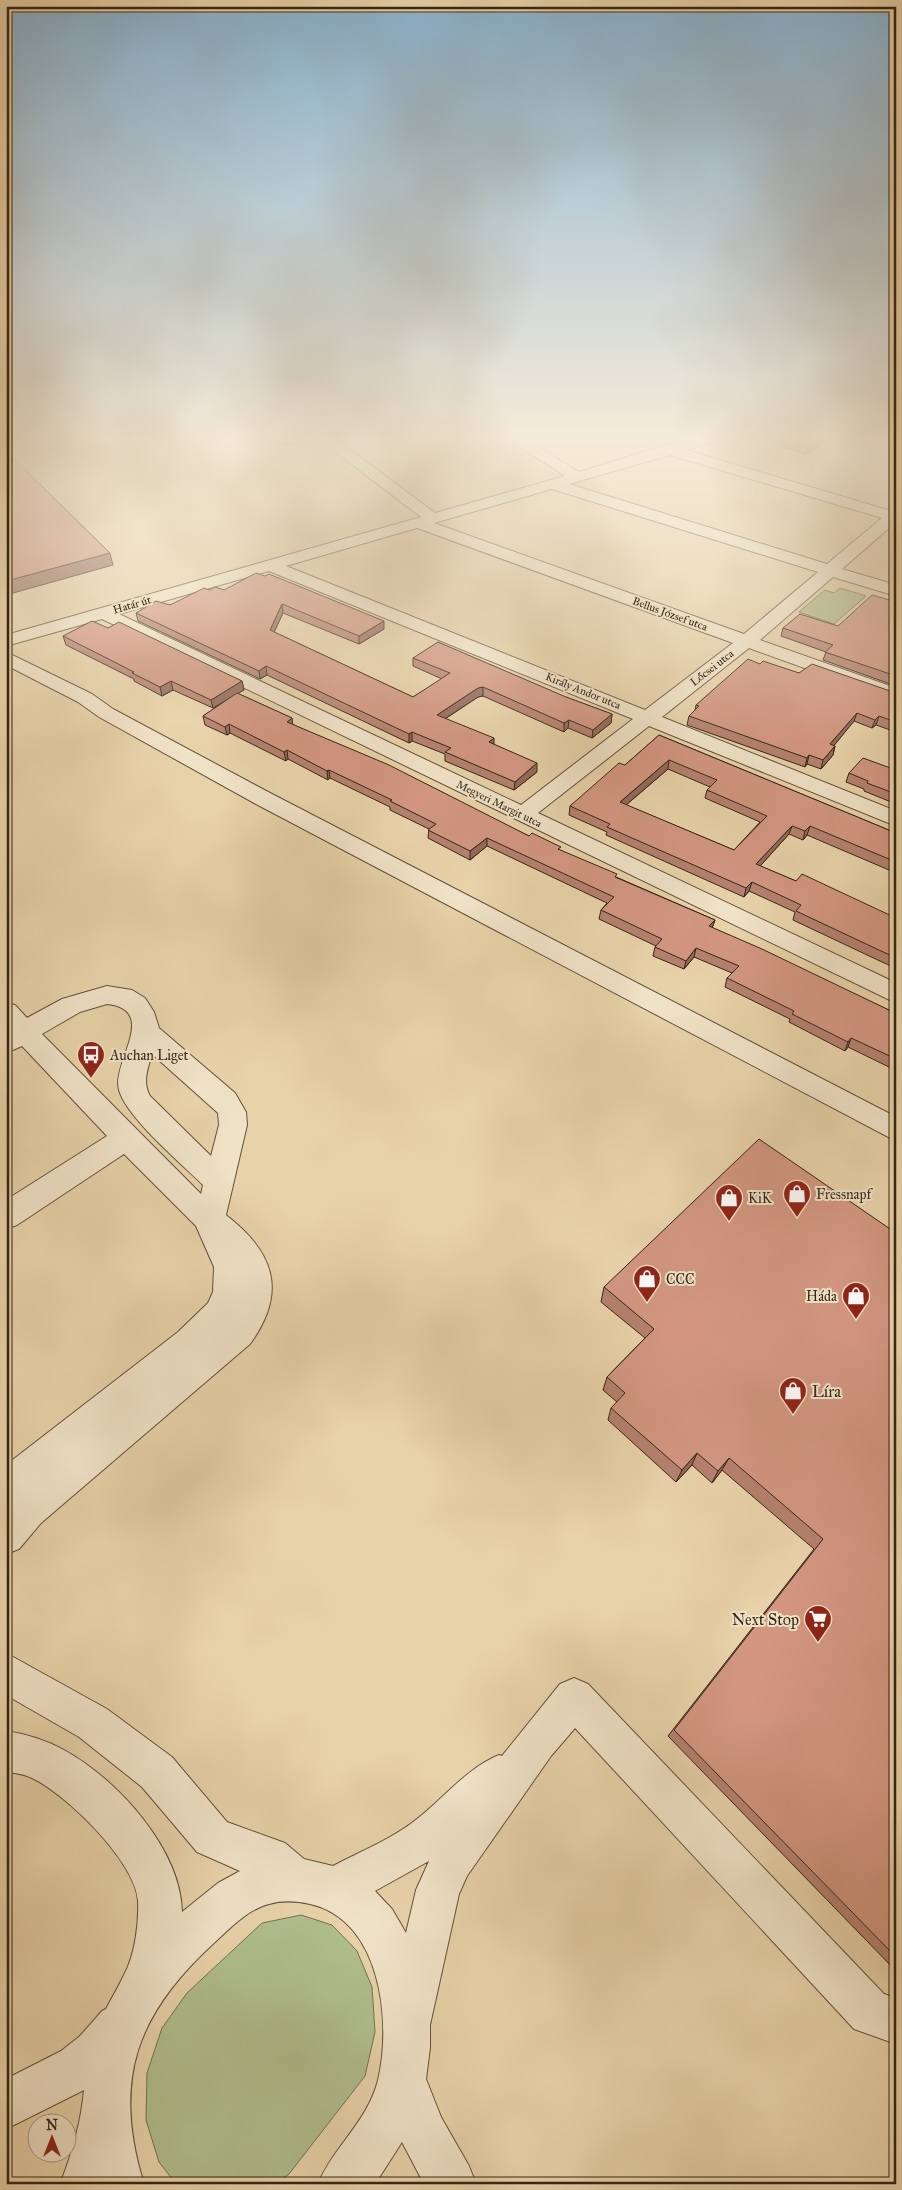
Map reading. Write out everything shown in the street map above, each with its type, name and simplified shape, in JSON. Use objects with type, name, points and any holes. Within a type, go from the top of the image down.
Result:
[{"type":"street","name":"Határ út","points":[[6,642],[362,538]]},
{"type":"street","name":"Bellus József utca","points":[[473,538],[896,695]]},
{"type":"street","points":[[728,538],[896,592]]},
{"type":"street","name":"Lőcsei utca","points":[[522,815],[747,641],[869,538]]},
{"type":"street","name":"Király Andor utca","points":[[270,565],[896,820]]},
{"type":"street","points":[[6,626],[127,591]]},
{"type":"street","name":"Megyeri Margit utca","points":[[103,613],[896,994]]},
{"type":"street","points":[[6,658],[85,698],[113,717],[280,808],[896,1130]]},
{"type":"street","points":[[6,1487],[190,1344],[213,1322],[225,1303],[231,1276],[230,1267],[209,1221],[233,1125],[232,1112],[225,1101],[149,1034],[144,1017],[130,1000],[98,995],[77,1002],[16,1038]]},
{"type":"street","points":[[6,1012],[16,1038],[127,1138],[209,1221],[240,1245],[255,1274],[257,1298],[246,1325],[240,1334],[28,1510],[6,1536]]},
{"type":"street","points":[[146,1029],[132,1078],[132,1090],[140,1104],[219,1182]]},
{"type":"street","points":[[6,1216],[127,1138]]},
{"type":"street","points":[[6,1673],[93,1723],[157,1772],[212,1837],[254,1855],[270,1858],[294,1879]]},
{"type":"street","points":[[343,2184],[377,2141],[392,2111],[402,2079],[407,2024],[438,1890],[452,1862],[537,1742],[574,1698],[870,2013],[896,2021]]},
{"type":"street","points":[[336,1889],[395,1858],[431,1834],[458,1813],[537,1742]]},
{"type":"street","points":[[6,1751],[29,1755],[50,1765],[80,1786],[111,1814],[144,1858],[159,1887],[161,1921],[136,2000],[117,2044],[96,2156],[84,2184]]},
{"type":"street","points":[[6,2104],[78,2068],[97,2053],[175,1948],[229,1901],[251,1888],[268,1882],[294,1879],[311,1880],[336,1889],[363,1909],[385,1938],[402,1982],[407,2024]]},
{"type":"street","points":[[110,2074],[106,2109],[108,2136],[111,2159],[119,2184]]},
{"type":"street","points":[[402,2079],[422,2132],[451,2184]]},
{"type":"green space","points":[[840,588],[866,596],[834,624],[799,612],[825,590],[834,593]]},
{"type":"green space","points":[[301,1915],[332,1925],[357,1951],[372,1987],[375,2032],[365,2076],[289,2174],[276,2184],[176,2184],[159,2162],[146,2120],[147,2073],[162,2028],[187,1993],[262,1923]]},
{"type":"building","points":[[6,538],[95,538],[110,553],[6,581]]},
{"type":"building","points":[[256,573],[265,576],[269,574],[384,621],[359,636],[282,604],[270,630],[413,697],[450,673],[413,658],[438,642],[566,697],[612,714],[593,730],[569,720],[564,723],[483,687],[478,688],[437,715],[494,738],[489,742],[537,763],[515,782],[445,752],[451,748],[412,732],[409,734],[266,666],[259,671],[136,613],[156,601],[170,605],[204,588],[209,590],[215,587],[224,590]]},
{"type":"building","points":[[872,595],[896,602],[896,676],[825,652],[833,645],[783,628],[800,614],[838,626]]},
{"type":"building","points":[[92,621],[108,628],[119,622],[242,681],[211,700],[171,681],[160,687],[63,636]]},
{"type":"building","points":[[748,659],[760,664],[763,661],[799,673],[812,664],[896,693],[896,722],[879,716],[875,720],[857,713],[830,744],[835,746],[823,760],[809,755],[807,758],[689,716],[699,706],[696,705]]},
{"type":"building","points":[[237,693],[292,718],[287,722],[389,765],[529,836],[532,833],[561,847],[558,849],[617,874],[615,877],[715,920],[709,926],[762,949],[891,1011],[892,1009],[896,1011],[896,1059],[851,1038],[848,1042],[792,1014],[794,1011],[727,978],[739,966],[696,948],[686,961],[655,947],[662,939],[601,910],[614,897],[487,838],[470,851],[428,830],[436,824],[390,801],[392,800],[329,770],[327,771],[287,750],[284,752],[229,724],[225,727],[203,716]]},
{"type":"building","points":[[659,735],[896,833],[896,862],[810,826],[805,831],[792,826],[756,864],[796,881],[802,874],[896,918],[896,958],[796,911],[801,905],[752,882],[746,888],[607,827],[610,824],[570,806],[619,763],[625,765]],"holes":[[[669,760],[717,780],[707,790],[767,816],[734,850],[620,802]]]},
{"type":"building","points":[[863,758],[896,770],[896,794],[867,783],[868,781],[849,773]]},
{"type":"building","name":"Next Stop","points":[[759,1139],[896,1233],[896,1957],[674,1730],[823,1539],[729,1458],[718,1471],[697,1453],[682,1470],[611,1408],[625,1393],[607,1377],[654,1329],[604,1287]]},
{"type":"place","name":"Auchan Liget","points":[[91,1079]]},
{"type":"place","name":"Fressnapf","points":[[797,1218]]},
{"type":"place","name":"KiK","points":[[729,1222]]},
{"type":"place","name":"CCC","points":[[647,1303]]},
{"type":"place","name":"Háda","points":[[856,1320]]},
{"type":"place","name":"Líra","points":[[793,1415]]},
{"type":"place","name":"Next Stop","points":[[818,1643]]}]
